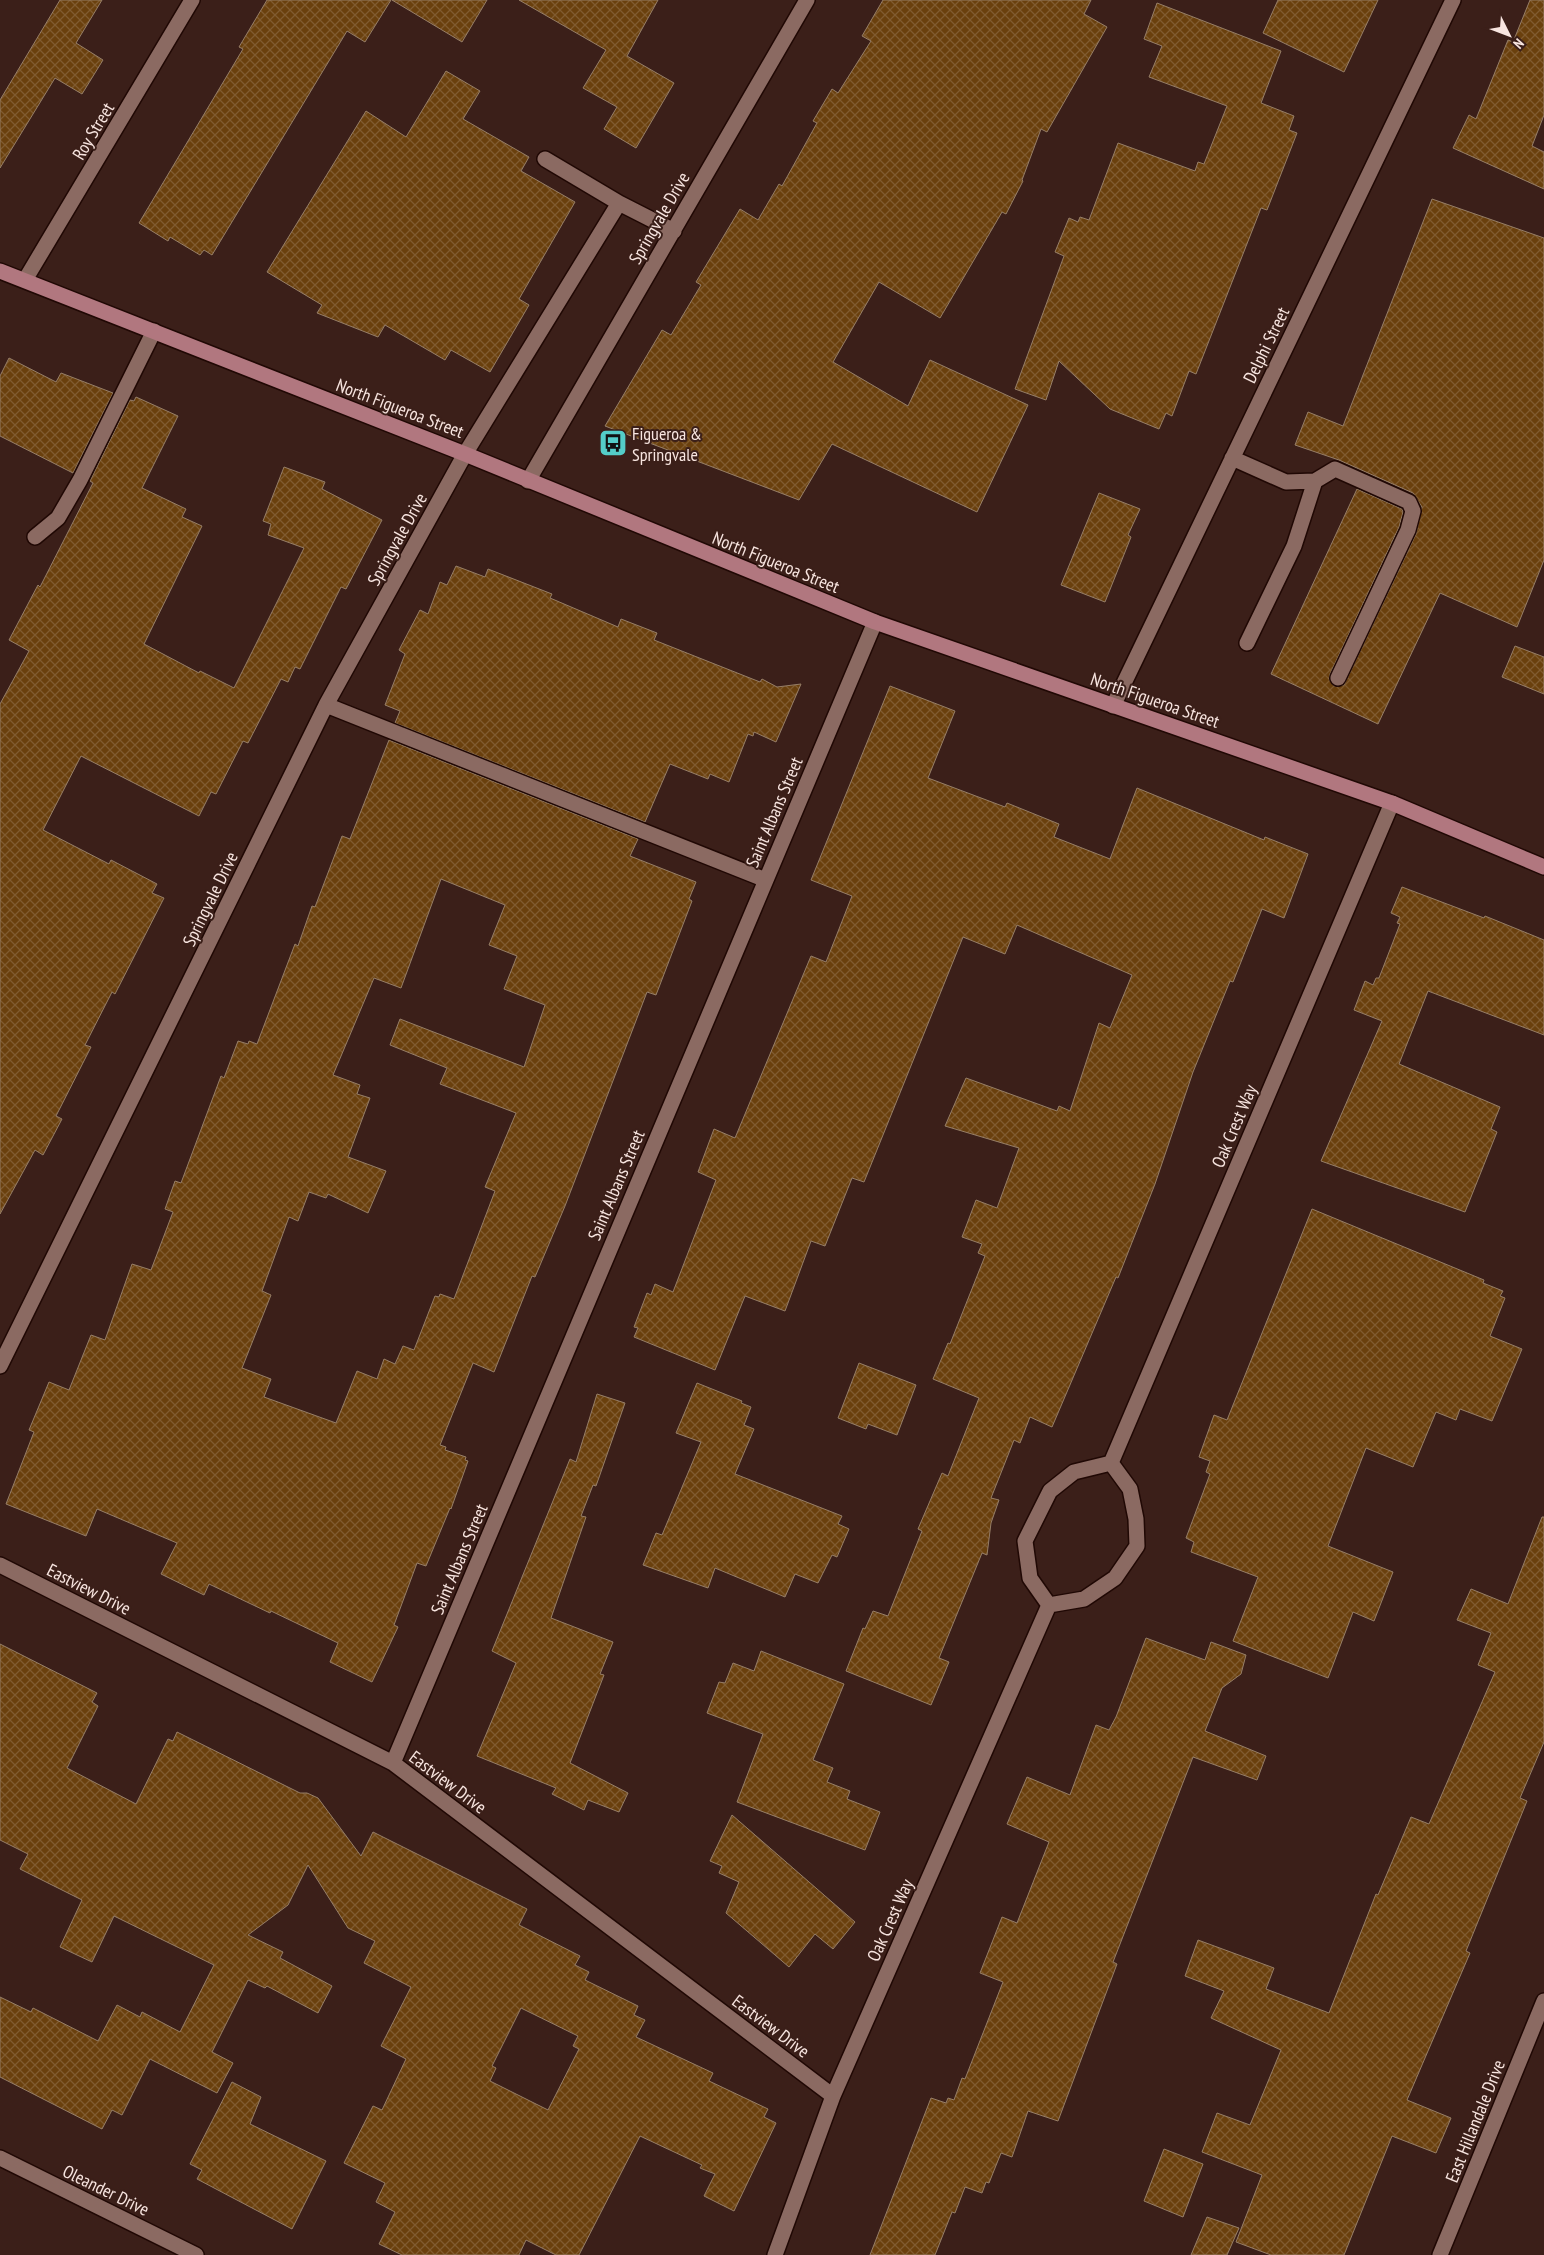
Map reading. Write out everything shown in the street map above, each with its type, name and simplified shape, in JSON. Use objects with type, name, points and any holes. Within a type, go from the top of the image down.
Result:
[{"type":"main road","name":"North Figueroa Street","points":[[0,271],[465,454],[874,622],[1392,803],[1544,867]]},
{"type":"street","name":"Roy Street","points":[[25,280],[192,0]]},
{"type":"street","name":"Springvale Drive","points":[[528,480],[807,0]]},
{"type":"street","name":"Delphi Street","points":[[1114,706],[1453,0]]},
{"type":"street","points":[[545,159],[619,203],[674,231]]},
{"type":"street","name":"Springvale Drive","points":[[0,1366],[326,705],[465,454],[619,203]]},
{"type":"street","points":[[35,537],[58,518],[80,480],[154,331]]},
{"type":"street","points":[[1232,458],[1286,482],[1315,481],[1335,470],[1409,502],[1413,511],[1408,530],[1338,678]]},
{"type":"street","points":[[1247,643],[1294,546],[1315,481]]},
{"type":"street","name":"Saint Albans Street","points":[[393,1763],[874,622]]},
{"type":"street","points":[[326,705],[766,880]]},
{"type":"street","name":"Oak Crest Way","points":[[1111,1463],[1392,803]]},
{"type":"street","points":[[1111,1463],[1130,1488],[1136,1519],[1137,1546],[1115,1578],[1092,1594],[1084,1599],[1049,1605],[1030,1578],[1024,1540],[1050,1492],[1074,1472],[1111,1463]]},
{"type":"street","name":"Eastview Drive","points":[[0,1565],[393,1763],[833,2096]]},
{"type":"street","name":"Oak Crest Way","points":[[775,2255],[833,2096],[1049,1605]]},
{"type":"street","name":"East Hillandale Drive","points":[[1440,2255],[1544,2001]]},
{"type":"street","name":"Oleander Drive","points":[[0,2158],[196,2255]]},
{"type":"building","points":[[60,0],[102,0],[76,43],[103,60],[82,94],[55,78],[0,168],[0,100]]},
{"type":"building","points":[[267,0],[391,0],[365,42],[347,31],[212,255],[204,250],[200,255],[170,237],[168,241],[139,223],[243,49],[239,47]]},
{"type":"building","points":[[392,0],[487,0],[462,42]]},
{"type":"building","points":[[519,0],[658,0],[627,56],[674,83],[636,148],[604,129],[617,107],[583,88],[606,50]]},
{"type":"building","points":[[883,0],[1091,0],[1084,14],[1107,27],[1047,132],[1041,129],[1023,181],[1006,214],[1002,212],[940,318],[879,282],[833,362],[908,406],[930,360],[1028,405],[977,512],[832,444],[799,500],[605,426],[662,330],[671,335],[701,285],[696,282],[740,209],[758,220],[779,184],[782,186],[817,123],[813,121],[832,89],[838,93],[871,41],[862,36]]},
{"type":"building","points":[[1278,0],[1378,0],[1344,72],[1263,33]]},
{"type":"building","points":[[1530,0],[1544,0],[1544,115],[1532,146],[1544,152],[1544,189],[1453,148],[1469,115],[1476,119],[1508,40],[1513,42]]},
{"type":"building","points":[[1157,3],[1281,51],[1261,103],[1294,116],[1289,130],[1297,133],[1267,210],[1261,208],[1196,374],[1189,371],[1172,416],[1166,413],[1159,429],[1110,409],[1059,361],[1046,400],[1015,389],[1064,256],[1055,252],[1069,218],[1078,222],[1080,217],[1089,220],[1118,143],[1195,171],[1198,162],[1204,164],[1227,106],[1149,77],[1162,46],[1144,39]]},
{"type":"building","points":[[446,71],[480,91],[463,119],[529,157],[521,171],[575,202],[519,299],[529,305],[490,372],[451,350],[445,360],[385,325],[378,337],[317,313],[322,305],[267,272],[366,111],[406,137]]},
{"type":"building","points":[[1432,199],[1544,238],[1544,560],[1517,627],[1440,593],[1378,724],[1271,674],[1357,489],[1402,509],[1403,512],[1399,527],[1330,674],[1329,679],[1334,686],[1344,685],[1416,534],[1422,507],[1413,493],[1339,460],[1295,445],[1308,412],[1343,426]]},
{"type":"building","points":[[9,358],[56,382],[61,373],[113,393],[73,473],[0,436],[0,376]]},
{"type":"building","points":[[136,397],[178,416],[142,488],[186,509],[182,517],[202,526],[144,644],[199,673],[200,671],[234,688],[304,548],[268,535],[271,524],[263,521],[284,467],[325,482],[322,489],[382,520],[346,589],[341,587],[300,669],[295,667],[288,682],[281,679],[248,743],[243,741],[216,794],[211,792],[199,816],[81,756],[43,830],[109,864],[111,860],[157,884],[152,893],[164,898],[115,994],[112,992],[85,1045],[91,1047],[56,1116],[62,1119],[43,1155],[35,1150],[0,1214],[0,704],[29,651],[9,640],[38,585],[40,587],[93,483],[90,481],[130,400],[134,401]]},
{"type":"building","points":[[1099,493],[1140,509],[1128,535],[1131,537],[1105,602],[1061,585]]},
{"type":"building","points":[[456,566],[485,577],[488,569],[552,594],[550,598],[618,627],[621,619],[657,633],[654,640],[760,682],[762,679],[777,687],[801,684],[776,742],[754,732],[753,736],[748,734],[729,782],[710,774],[708,779],[670,764],[645,822],[395,723],[400,711],[385,705],[405,654],[399,650],[420,610],[428,614],[440,582],[447,585]]},
{"type":"building","points":[[1515,646],[1544,657],[1544,694],[1502,677]]},
{"type":"building","points":[[890,686],[955,711],[928,778],[1005,807],[1007,803],[1059,824],[1054,837],[1110,859],[1137,788],[1264,840],[1265,837],[1308,854],[1284,918],[1262,909],[1233,982],[1230,981],[1193,1072],[1155,1184],[1118,1278],[1116,1277],[1052,1427],[1030,1417],[1020,1443],[1014,1440],[991,1498],[999,1500],[991,1523],[987,1555],[982,1553],[939,1658],[949,1662],[931,1705],[846,1671],[863,1628],[865,1629],[873,1611],[888,1616],[922,1531],[918,1529],[942,1473],[948,1476],[979,1398],[933,1379],[948,1343],[950,1344],[985,1256],[978,1253],[982,1244],[962,1237],[976,1200],[997,1208],[1019,1148],[945,1126],[966,1078],[1057,1111],[1059,1106],[1070,1111],[1099,1023],[1110,1028],[1132,975],[1017,925],[1005,954],[963,937],[864,1182],[852,1178],[825,1246],[811,1241],[785,1311],[745,1296],[715,1370],[634,1337],[638,1328],[634,1327],[647,1293],[651,1295],[655,1284],[673,1292],[716,1180],[698,1172],[714,1129],[735,1138],[811,956],[826,962],[852,896],[811,880]]},
{"type":"building","points":[[389,740],[638,839],[630,856],[696,882],[689,899],[692,901],[656,995],[647,992],[565,1206],[535,1277],[532,1276],[494,1372],[473,1363],[440,1445],[446,1447],[445,1450],[466,1457],[465,1460],[468,1461],[451,1509],[426,1566],[417,1563],[394,1625],[398,1627],[372,1682],[330,1662],[338,1643],[209,1584],[204,1595],[161,1574],[177,1543],[97,1509],[86,1536],[6,1504],[34,1432],[29,1430],[49,1382],[69,1390],[91,1335],[105,1340],[132,1264],[151,1270],[173,1212],[165,1209],[175,1181],[181,1183],[221,1076],[224,1078],[238,1041],[248,1044],[249,1041],[257,1044],[295,944],[298,946],[312,906],[315,907],[342,836],[350,839]],"holes":[[[441,879],[505,905],[489,945],[517,956],[504,989],[545,1005],[524,1067],[400,1019],[390,1045],[447,1068],[440,1084],[516,1113],[485,1187],[495,1191],[454,1299],[440,1294],[439,1297],[435,1296],[414,1350],[403,1346],[395,1364],[384,1359],[377,1379],[357,1371],[336,1423],[264,1397],[271,1379],[242,1368],[271,1295],[262,1291],[289,1217],[298,1221],[309,1192],[326,1198],[328,1194],[368,1213],[386,1171],[348,1157],[370,1098],[357,1094],[360,1085],[333,1075],[374,978],[401,988]]]},
{"type":"building","points":[[1402,887],[1484,918],[1485,916],[1544,940],[1544,1035],[1428,991],[1399,1064],[1500,1107],[1491,1129],[1497,1132],[1465,1212],[1321,1161],[1382,1021],[1354,1010],[1365,981],[1373,985],[1376,978],[1379,978],[1400,924],[1397,923],[1400,917],[1391,913]]},
{"type":"building","points":[[1312,1209],[1484,1280],[1483,1283],[1503,1291],[1500,1296],[1505,1298],[1490,1336],[1522,1349],[1492,1421],[1460,1409],[1456,1420],[1436,1412],[1413,1467],[1366,1448],[1328,1546],[1393,1572],[1374,1621],[1353,1612],[1328,1678],[1233,1641],[1258,1577],[1191,1552],[1194,1542],[1186,1538],[1210,1474],[1206,1472],[1210,1461],[1199,1457],[1214,1415],[1227,1420]]},
{"type":"building","points":[[859,1363],[916,1385],[897,1435],[868,1424],[866,1429],[838,1418]]},
{"type":"building","points":[[697,1383],[742,1401],[741,1403],[751,1407],[744,1425],[754,1429],[735,1474],[842,1516],[838,1524],[849,1529],[837,1557],[832,1555],[818,1583],[795,1574],[785,1597],[715,1568],[708,1588],[643,1565],[656,1533],[662,1535],[701,1442],[676,1433]]},
{"type":"building","points":[[597,1394],[625,1403],[596,1486],[593,1485],[581,1516],[586,1517],[551,1618],[613,1642],[600,1674],[604,1675],[570,1763],[628,1793],[619,1812],[588,1800],[584,1810],[552,1794],[556,1788],[477,1756],[516,1663],[492,1651],[570,1459],[576,1462]]},
{"type":"building","points":[[1542,1517],[1544,1517],[1544,1742],[1520,1798],[1527,1801],[1466,1951],[1470,1953],[1407,2100],[1451,2118],[1436,2153],[1392,2136],[1344,2255],[1271,2255],[1236,2242],[1262,2175],[1202,2152],[1217,2113],[1250,2125],[1281,2050],[1211,2018],[1224,1991],[1185,1976],[1198,1940],[1274,1968],[1266,1989],[1329,2013],[1376,1894],[1378,1895],[1411,1817],[1429,1824],[1495,1672],[1478,1665],[1491,1633],[1457,1620],[1471,1589],[1508,1604]]},
{"type":"building","points":[[1146,1638],[1205,1660],[1211,1642],[1246,1655],[1241,1674],[1222,1688],[1205,1731],[1266,1756],[1257,1780],[1193,1757],[1113,1962],[1117,1964],[1058,2121],[1028,2111],[1012,2157],[1001,2153],[989,2183],[986,2182],[982,2193],[965,2187],[955,2213],[952,2212],[935,2255],[870,2255],[931,2098],[946,2103],[948,2098],[954,2100],[962,2078],[965,2079],[1003,1982],[980,1973],[1002,1917],[1017,1923],[1049,1842],[1007,1824],[1027,1777],[1070,1795],[1096,1725],[1109,1730],[1116,1717]]},
{"type":"building","points":[[0,1644],[97,1693],[92,1702],[98,1706],[67,1768],[136,1804],[168,1739],[173,1741],[177,1732],[300,1793],[307,1793],[318,1798],[361,1856],[373,1832],[527,1909],[519,1925],[580,1956],[575,1965],[589,1972],[585,1980],[638,2006],[634,2015],[645,2020],[636,2037],[713,2073],[709,2081],[768,2109],[764,2117],[776,2123],[734,2211],[704,2196],[715,2174],[700,2168],[702,2165],[640,2136],[579,2255],[556,2255],[526,2240],[519,2255],[402,2255],[379,2244],[395,2212],[376,2202],[385,2183],[344,2163],[373,2106],[382,2110],[406,2059],[381,2046],[411,1987],[364,1963],[375,1941],[348,1928],[308,1865],[288,1905],[248,1935],[283,1952],[280,1958],[332,1986],[318,2013],[267,1986],[265,1988],[248,1980],[212,2052],[233,2063],[217,2093],[150,2059],[122,2115],[112,2110],[102,2129],[0,2077],[0,1997],[31,2012],[33,2008],[98,2041],[117,2005],[140,2017],[142,2012],[180,2032],[214,1965],[114,1916],[92,1962],[60,1947],[82,1900],[20,1869],[28,1854],[0,1840]],"holes":[[[521,2008],[578,2036],[573,2046],[579,2049],[548,2110],[490,2081],[496,2068],[492,2066]]]},
{"type":"building","points":[[761,1651],[844,1684],[813,1760],[833,1768],[827,1782],[850,1791],[847,1799],[880,1812],[865,1850],[737,1802],[763,1734],[707,1713],[719,1682],[725,1683],[733,1663],[754,1671]]},
{"type":"building","points":[[732,1815],[855,1922],[833,1949],[815,1934],[789,1967],[726,1913],[739,1882],[719,1873],[722,1866],[710,1861]]},
{"type":"building","points":[[232,2082],[261,2097],[250,2124],[326,2161],[292,2229],[197,2179],[202,2170],[190,2164]]},
{"type":"building","points":[[1164,2149],[1203,2164],[1183,2217],[1144,2201]]},
{"type":"building","points":[[1207,2217],[1239,2228],[1227,2255],[1191,2255]]},
{"type":"place","name":"Figueroa & Springvale","points":[[613,443]]}]
